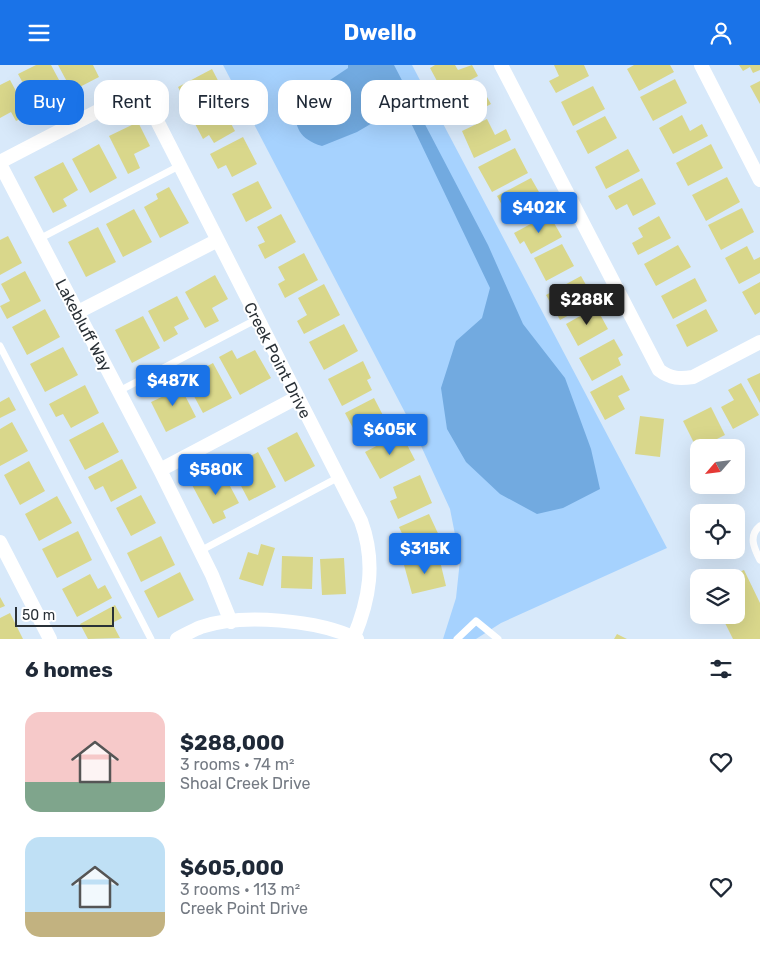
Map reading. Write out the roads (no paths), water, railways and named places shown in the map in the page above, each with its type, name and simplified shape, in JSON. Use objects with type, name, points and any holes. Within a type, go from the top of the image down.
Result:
[{"type":"street","points":[[501,65],[659,371],[668,377],[681,379],[694,377],[760,343]]},
{"type":"street","points":[[700,65],[760,180]]},
{"type":"street","name":"Creek Point Drive","points":[[0,163],[117,100],[133,97],[145,102],[151,109],[216,241],[361,521],[366,535],[371,563],[366,603],[355,638]]},
{"type":"street","name":"Lakebluff Way","points":[[0,163],[160,470],[225,603],[231,622]]},
{"type":"street","points":[[78,312],[216,241]]},
{"type":"street","points":[[160,470],[298,397]]},
{"type":"street","points":[[0,542],[50,639]]},
{"type":"street","points":[[177,639],[202,627],[231,622],[284,621],[319,626],[355,638]]},
{"type":"lane","points":[[39,239],[179,166]]},
{"type":"lane","points":[[119,391],[257,319]]},
{"type":"lane","points":[[0,345],[151,639]]},
{"type":"lane","points":[[200,551],[338,477]]},
{"type":"lane","points":[[760,526],[755,530],[753,538],[753,545],[760,560]]},
{"type":"lane","points":[[457,639],[476,621],[498,639]]}]
